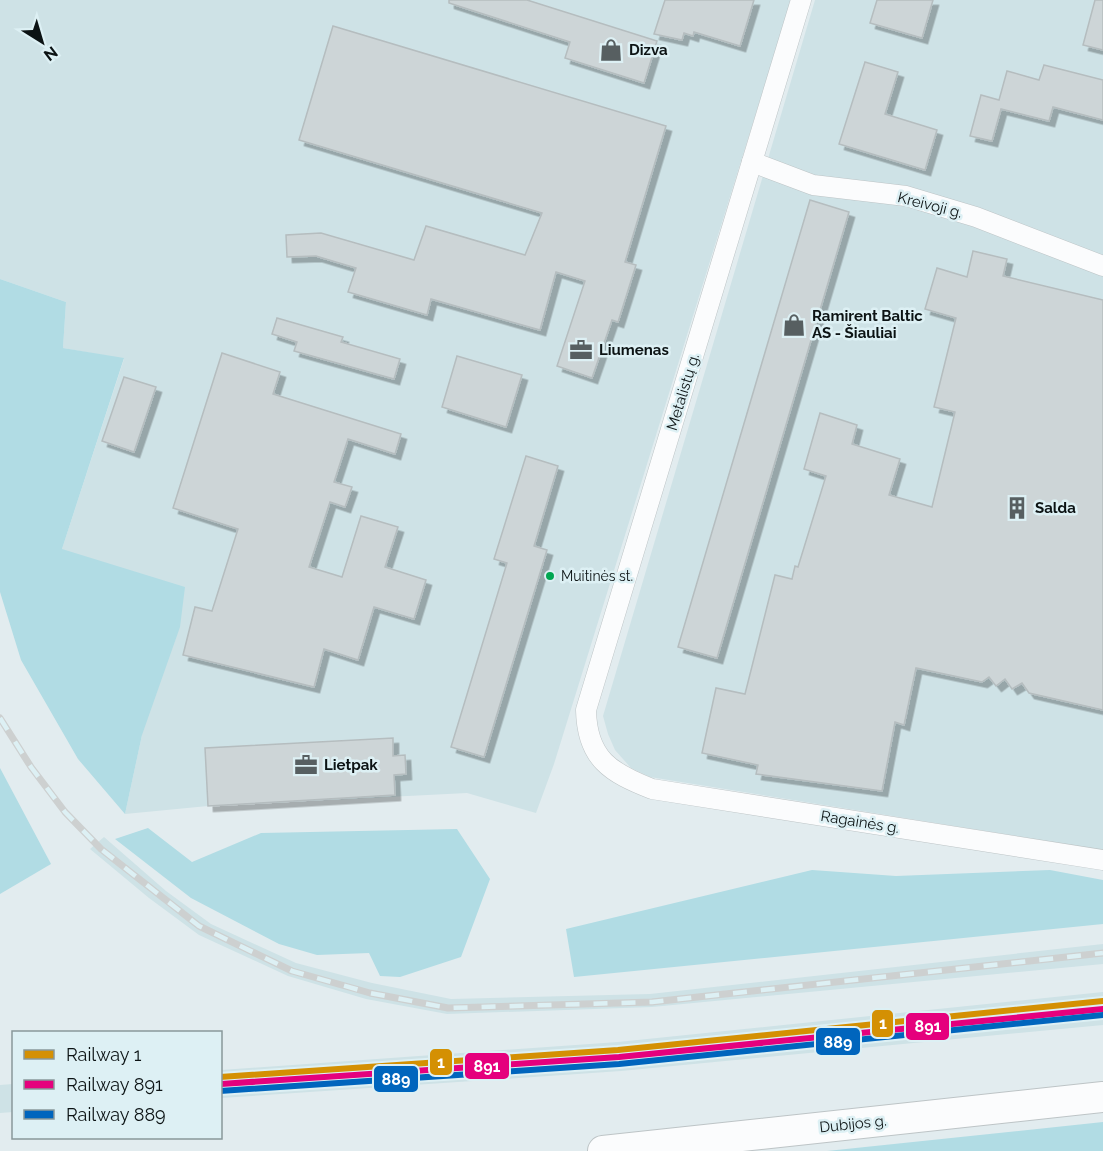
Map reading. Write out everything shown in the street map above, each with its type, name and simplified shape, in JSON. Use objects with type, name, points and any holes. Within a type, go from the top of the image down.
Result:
[{"type":"main road","name":"Dubijos g.","points":[[603,1151],[1103,1097]]},
{"type":"street","name":"Metalistų g.","points":[[618,776],[602,761],[590,741],[586,710],[801,0]]},
{"type":"street","name":"Kreivoji g.","points":[[752,162],[813,185],[906,196],[965,213],[1103,266]]},
{"type":"street","name":"Ragainės g.","points":[[618,776],[652,789],[1103,860]]},
{"type":"shaded area","points":[[0,0],[791,0],[554,764],[536,813],[467,793],[208,806],[125,814],[142,735],[62,549],[124,359],[63,348],[66,302],[0,279]]},
{"type":"shaded area","points":[[815,0],[1103,0],[1103,850],[650,777],[631,768],[615,750],[608,734],[603,716]]},
{"type":"shaded area","points":[[0,279],[66,302],[63,348],[124,358],[62,549],[185,587],[180,627],[142,735],[125,814],[78,759],[21,660],[0,592]]},
{"type":"shaded area","points":[[0,768],[51,864],[0,894]]},
{"type":"shaded area","points":[[148,828],[192,862],[261,833],[457,829],[490,879],[461,957],[400,977],[380,976],[369,953],[317,955],[279,944],[191,898],[115,839]]},
{"type":"shaded area","points":[[104,837],[166,891],[211,924],[296,963],[372,983],[451,999],[650,994],[1103,944],[1103,964],[652,1007],[447,1014],[366,999],[288,976],[199,935],[149,898],[90,849]]},
{"type":"shaded area","points":[[812,870],[896,876],[1050,870],[1103,880],[1103,924],[574,977],[566,929]]},
{"type":"shaded area","points":[[1103,992],[1103,1025],[621,1071],[222,1098],[222,1070],[618,1042]]},
{"type":"shaded area","points":[[12,1084],[12,1112],[0,1113],[0,1085]]},
{"type":"shaded area","points":[[1103,1122],[1103,1151],[827,1151]]},
{"type":"building","points":[[449,0],[527,0],[657,41],[644,83],[565,58],[570,42],[449,3]]},
{"type":"building","points":[[665,0],[754,0],[740,46],[694,32],[693,36],[684,33],[682,40],[654,34]]},
{"type":"building","points":[[877,0],[933,0],[922,38],[870,23]]},
{"type":"building","points":[[1095,0],[1103,0],[1103,50],[1083,45]]},
{"type":"building","points":[[333,26],[666,126],[625,262],[636,265],[618,322],[612,320],[592,378],[557,366],[585,281],[556,272],[540,330],[431,299],[427,315],[348,292],[356,268],[316,256],[287,257],[286,235],[321,233],[414,260],[426,226],[525,255],[542,213],[299,140]]},
{"type":"building","points":[[865,62],[898,72],[885,114],[937,130],[925,170],[839,144]]},
{"type":"building","points":[[1044,65],[1103,80],[1103,120],[1053,107],[1049,121],[1001,109],[992,141],[970,136],[981,95],[999,100],[1007,71],[1039,80]]},
{"type":"building","points":[[810,200],[849,212],[717,658],[678,647]]},
{"type":"building","name":"Salda","points":[[973,251],[1007,259],[1003,276],[1103,300],[1103,710],[1029,693],[1022,683],[1012,689],[1005,679],[996,686],[989,677],[982,682],[916,668],[904,725],[895,722],[882,791],[756,774],[758,765],[702,753],[716,688],[745,694],[775,575],[792,579],[795,566],[798,567],[826,476],[804,469],[820,413],[857,425],[852,444],[900,459],[889,495],[932,507],[955,412],[934,407],[956,318],[925,309],[937,268],[967,277]]},
{"type":"building","points":[[277,318],[343,337],[341,342],[400,359],[394,379],[294,351],[297,342],[272,334]]},
{"type":"building","points":[[222,353],[280,372],[273,394],[401,434],[395,454],[348,439],[334,482],[352,487],[345,507],[330,502],[309,567],[342,577],[361,516],[398,527],[385,567],[426,580],[414,619],[374,607],[358,660],[324,649],[314,687],[183,655],[195,607],[212,611],[238,529],[173,508]]},
{"type":"building","points":[[457,356],[522,375],[506,427],[442,407]]},
{"type":"building","points":[[124,377],[156,387],[134,452],[102,441]]},
{"type":"building","points":[[526,456],[558,466],[534,546],[547,550],[484,757],[451,747],[507,563],[494,559]]},
{"type":"building","name":"Lietpak","points":[[393,738],[393,756],[405,755],[406,774],[394,775],[395,795],[208,806],[205,748]]},
{"type":"railway","points":[[0,718],[31,767],[65,812],[101,849],[199,926],[292,971],[370,993],[448,1008],[652,1002],[1103,953]]},
{"type":"rail line","name":"1","points":[[222,1077],[618,1050],[1103,1001]]},
{"type":"rail line","name":"891","points":[[222,1084],[619,1057],[1103,1009]]},
{"type":"rail line","name":"889","points":[[222,1091],[619,1064],[1103,1015]]},
{"type":"place","name":"Dizva","points":[[611,50]]},
{"type":"place","name":"Ramirent Baltic AS - Šiauliai","points":[[794,325]]},
{"type":"place","name":"Liumenas","points":[[581,350]]},
{"type":"place","name":"Salda","points":[[1017,508]]},
{"type":"place","name":"Muitinės st.","points":[[550,576]]},
{"type":"place","name":"Lietpak","points":[[306,765]]}]
